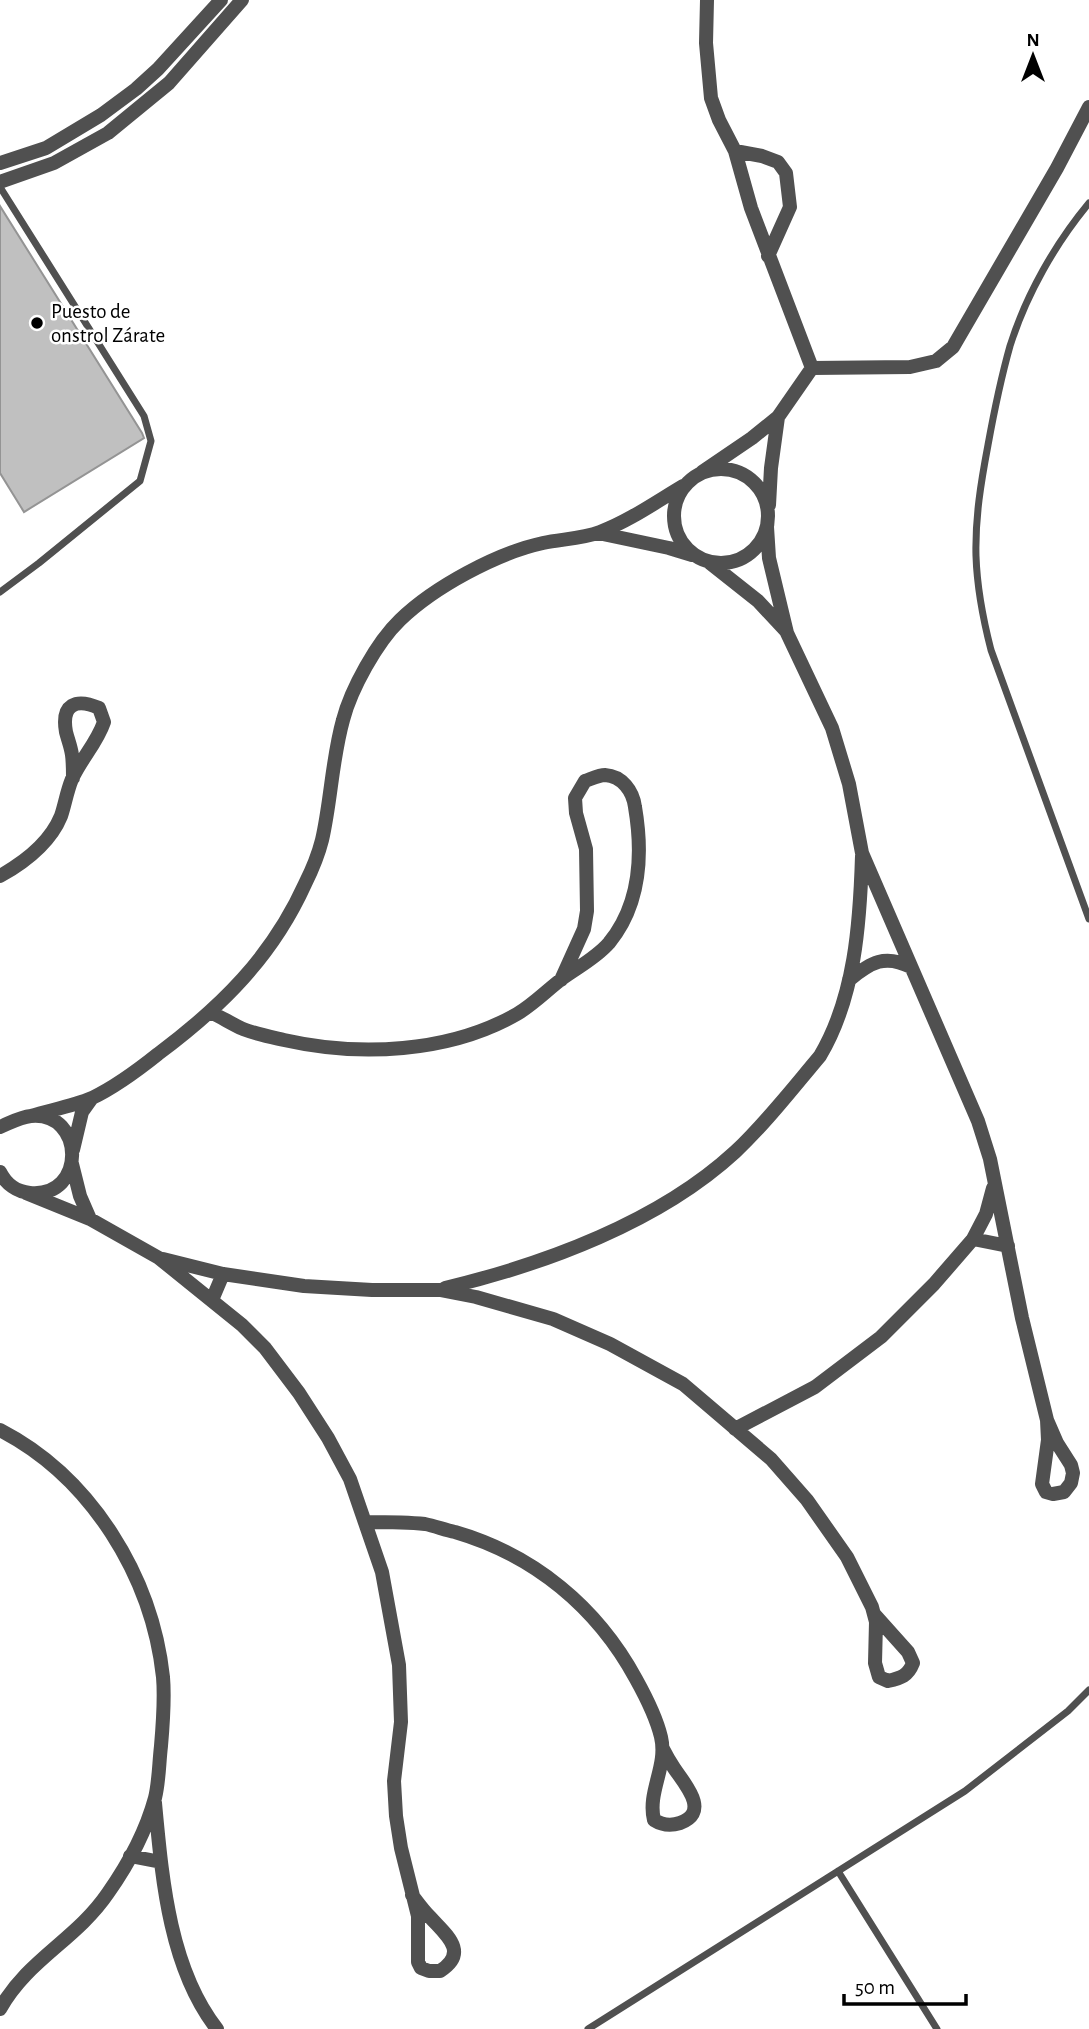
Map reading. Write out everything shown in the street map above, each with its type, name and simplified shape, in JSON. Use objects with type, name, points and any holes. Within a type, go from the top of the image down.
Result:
[{"type":"street","points":[[0,163],[46,148],[127,96],[158,69],[220,0]]},
{"type":"street","points":[[0,184],[54,163],[108,133],[169,83],[242,0]]},
{"type":"street","points":[[708,0],[706,43],[711,98],[719,120],[736,151],[751,208],[812,368]]},
{"type":"street","points":[[812,368],[911,367],[936,360],[953,347],[1057,168],[1089,107]]},
{"type":"street","points":[[736,151],[778,162],[786,173],[790,208],[768,256]]},
{"type":"street","points":[[0,1127],[92,1098],[142,1067],[210,1012],[240,984],[262,958],[297,903],[315,862],[343,719],[366,666],[383,639],[400,620],[425,599],[492,560],[540,543],[598,533],[632,517],[683,486],[778,417],[812,368]]},
{"type":"street","points":[[778,417],[771,468],[769,558],[787,633],[832,728],[849,785],[862,852],[978,1121],[990,1159],[1022,1318],[1047,1420]]},
{"type":"street","points":[[598,533],[723,563],[738,560],[752,552],[762,540],[768,520],[765,499],[758,485],[732,470],[717,468],[702,472]]},
{"type":"street","points":[[683,486],[673,509],[673,523],[684,547],[758,600],[787,633]]},
{"type":"street","points":[[0,876],[27,859],[51,833],[60,818],[73,778],[99,737],[104,722],[99,708],[88,704],[74,704],[68,708],[65,717],[72,754],[73,778]]},
{"type":"street","points":[[210,1012],[245,1029],[304,1045],[371,1049],[443,1041],[488,1028],[517,1014],[608,944],[632,901],[639,874],[639,828],[634,799],[625,783],[604,775],[585,781],[575,798],[576,813],[586,849],[587,911],[584,929],[561,980]]},
{"type":"street","points":[[440,1290],[555,1255],[619,1228],[691,1188],[736,1151],[820,1056],[831,1038],[849,980],[860,902],[862,852]]},
{"type":"street","points":[[849,980],[863,968],[878,961],[899,961],[911,967]]},
{"type":"street","points":[[26,1193],[50,1190],[60,1184],[68,1174],[82,1112],[92,1098]]},
{"type":"street","points":[[0,1137],[9,1125],[25,1117],[43,1117],[64,1129],[70,1139],[80,1196],[90,1219]]},
{"type":"street","points":[[0,1172],[6,1185],[90,1219],[159,1258],[212,1300],[265,1348],[328,1438],[350,1479],[382,1572],[399,1665],[401,1722],[394,1781],[396,1816],[419,1930],[418,1962],[421,1968],[440,1971],[451,1961],[453,1942],[412,1895]]},
{"type":"street","points":[[735,1429],[816,1387],[881,1336],[934,1284],[972,1239],[986,1214],[994,1183]]},
{"type":"street","points":[[972,1239],[1007,1245]]},
{"type":"street","points":[[159,1258],[223,1274],[304,1286],[440,1290],[553,1319],[610,1344],[683,1384],[771,1459],[807,1500],[847,1557],[874,1614]]},
{"type":"street","points":[[499,1303],[500,1273]]},
{"type":"street","points":[[212,1300],[223,1274]]},
{"type":"street","points":[[0,1430],[36,1452],[67,1478],[88,1502],[128,1561],[145,1599],[163,1676],[164,1708],[155,1798],[169,1911],[184,1966],[198,2001],[217,2029]]},
{"type":"street","points":[[366,1522],[426,1524],[469,1536],[512,1554],[547,1575],[578,1601],[626,1660],[655,1717],[662,1739],[663,1760],[651,1811],[654,1820],[672,1825],[685,1821],[692,1815],[693,1796],[663,1749]]},
{"type":"street","points":[[0,2009],[18,1982],[33,1966],[70,1936],[108,1894],[130,1856],[155,1798]]},
{"type":"street","points":[[130,1856],[161,1862]]},
{"type":"street","points":[[206,2013],[211,2029]]},
{"type":"lane","points":[[0,184],[144,416],[151,441],[140,481],[0,592]]},
{"type":"lane","points":[[1089,203],[1048,262],[1031,294],[1010,345],[978,502],[976,557],[982,615],[991,650],[1089,919]]},
{"type":"lane","points":[[588,2029],[965,1791],[1068,1711],[1089,1690]]},
{"type":"lane","points":[[838,1871],[937,2029]]},
{"type":"building","name":"Puesto de onstrol Zárate","points":[[0,206],[144,438],[24,512],[0,473]]},
{"type":"place","name":"Puesto de onstrol Zárate","points":[[37,323]]}]
